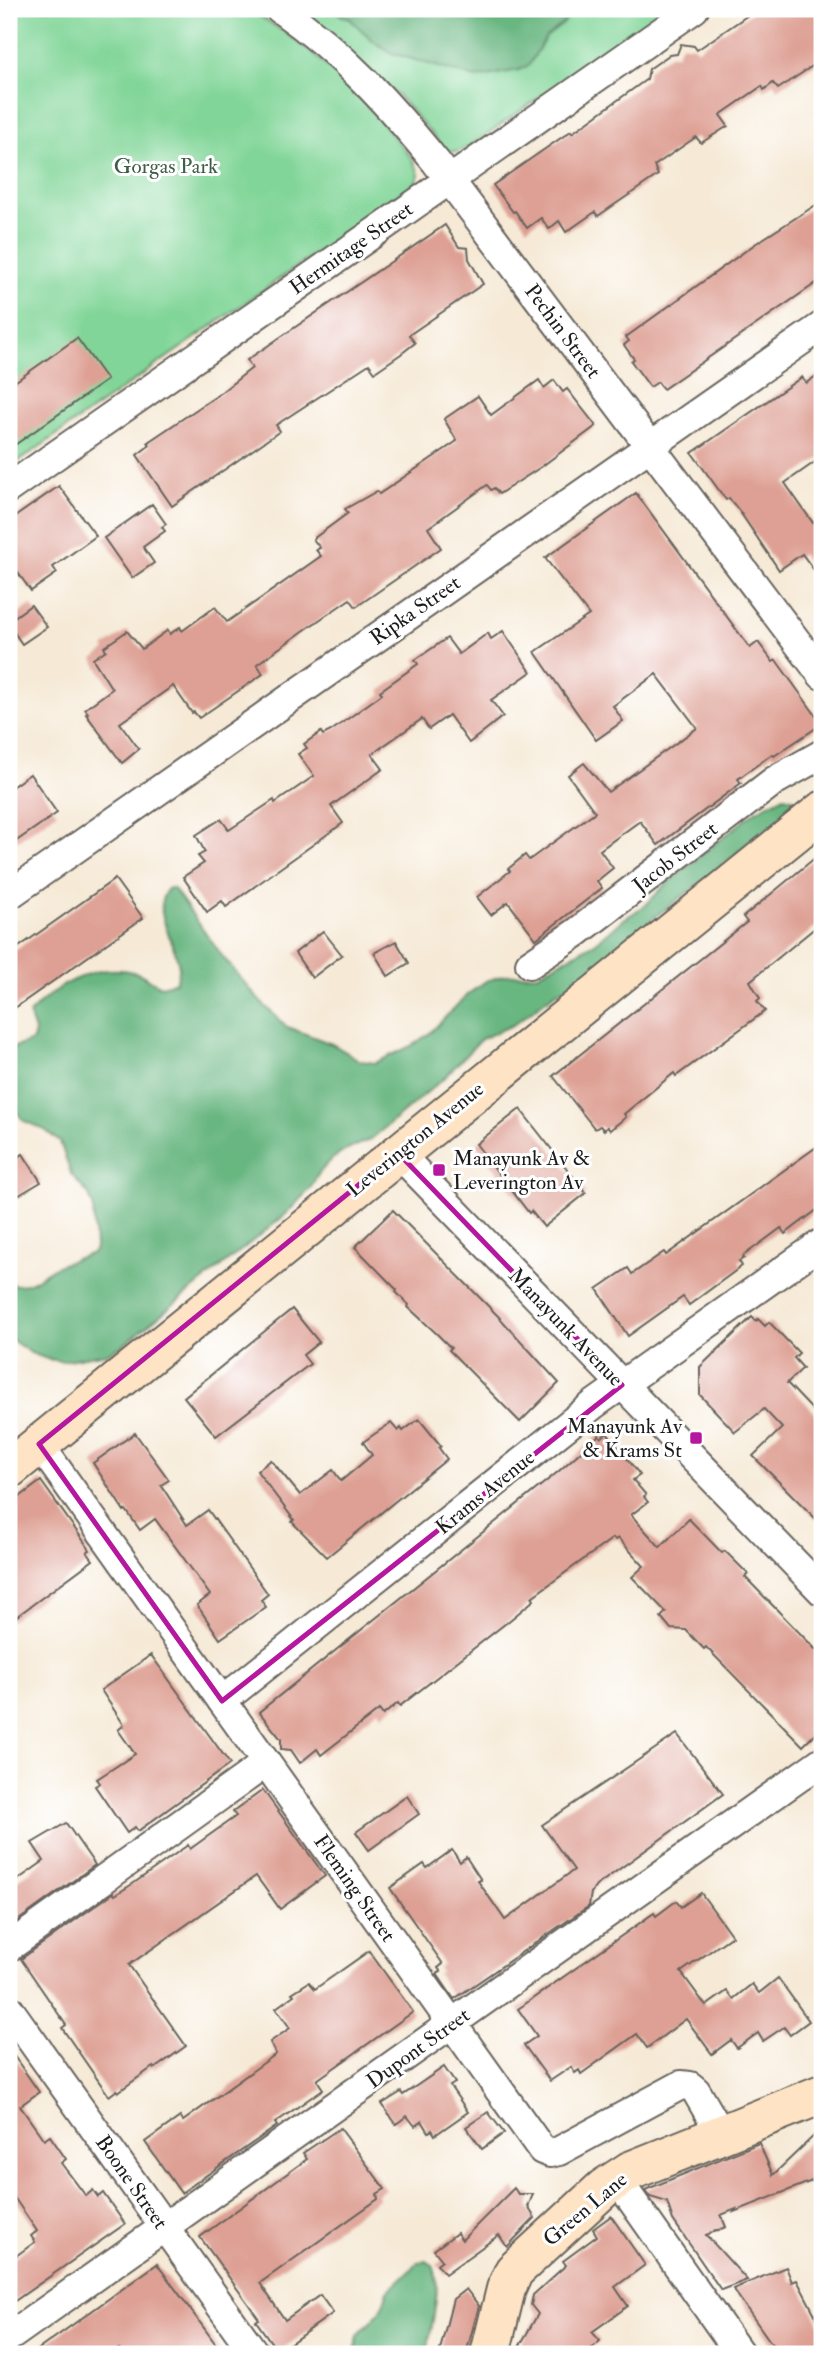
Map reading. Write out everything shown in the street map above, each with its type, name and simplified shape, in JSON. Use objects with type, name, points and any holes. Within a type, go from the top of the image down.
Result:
[{"type":"street","name":"Pechin Street","points":[[280,9],[328,46],[387,103],[449,180],[822,675]]},
{"type":"street","name":"Hermitage Street","points":[[9,488],[694,9]]},
{"type":"street","name":"Ripka Street","points":[[9,895],[822,326]]},
{"type":"street","name":"Jacob Street","points":[[530,964],[576,933],[774,781],[822,754]]},
{"type":"street","name":"Leverington Avenue","points":[[9,1469],[822,811]]},
{"type":"street","name":"Manayunk Avenue","points":[[398,1153],[822,1591]]},
{"type":"street","name":"Krams Avenue","points":[[222,1701],[593,1405],[822,1243]]},
{"type":"street","name":"Fleming Street","points":[[39,1444],[542,2150],[550,2153],[559,2151],[681,2085],[690,2086],[696,2091],[721,2134]]},
{"type":"street","name":"Dupont Street","points":[[12,2335],[822,1761]]},
{"type":"street","points":[[9,1947],[266,1763]]},
{"type":"street","name":"Boone Street","points":[[9,2009],[255,2354]]},
{"type":"street","name":"Green Lane","points":[[490,2354],[506,2289],[514,2271],[604,2188],[630,2171],[822,2094]]},
{"type":"street","points":[[617,2179],[740,2354]]},
{"type":"highlighted area","points":[[398,1153],[622,1385],[222,1701],[39,1444]]},
{"type":"green space","name":"Gorgas Park","points":[[9,9],[247,9],[289,35],[346,84],[406,152],[419,175],[415,184],[9,468]]},
{"type":"green space","points":[[298,9],[666,9],[470,146],[455,152],[445,149],[398,96]]},
{"type":"green space","points":[[333,9],[572,9],[564,23],[546,37],[529,65],[519,70],[476,78],[392,53],[373,41],[348,17]]},
{"type":"green space","points":[[784,796],[793,798],[794,809],[647,923],[583,978],[554,994],[513,1025],[481,1039],[444,1078],[370,1140],[332,1159],[319,1173],[310,1189],[285,1215],[122,1346],[107,1353],[62,1361],[31,1353],[9,1338],[9,1284],[30,1282],[53,1268],[93,1253],[95,1248],[93,1206],[89,1195],[71,1174],[60,1142],[45,1130],[24,1121],[9,1103],[9,1049],[33,1041],[35,1031],[29,1014],[64,985],[78,978],[107,970],[122,970],[140,974],[161,986],[176,982],[178,961],[161,906],[163,896],[169,888],[174,889],[222,956],[259,1000],[287,1027],[332,1044],[361,1061],[375,1063],[411,1046],[430,1033],[467,995],[486,981],[505,975],[538,974],[595,943],[646,905],[664,886],[755,811]]},
{"type":"green space","points":[[426,2261],[433,2265],[437,2285],[427,2354],[355,2354],[358,2335],[380,2312],[388,2291],[418,2263]]},
{"type":"building","points":[[757,9],[822,9],[822,55],[818,57],[820,61],[778,89],[773,83],[764,90],[762,86],[720,115],[728,126],[701,143],[696,137],[654,166],[658,175],[598,216],[595,212],[566,232],[559,221],[549,229],[541,218],[527,228],[493,185],[647,79],[649,69],[669,55],[677,54],[681,44],[694,46],[697,50]]},
{"type":"building","points":[[822,201],[822,279],[663,389],[658,382],[650,387],[631,361],[634,359],[624,345],[629,341],[626,337],[755,244]]},
{"type":"building","points":[[445,225],[459,247],[468,248],[469,259],[483,284],[409,335],[415,343],[401,354],[375,372],[369,364],[276,425],[280,431],[172,506],[137,455],[150,445],[148,442],[215,397],[252,368],[247,360]]},
{"type":"building","points":[[77,338],[107,380],[9,449],[9,386]]},
{"type":"building","points":[[822,372],[822,457],[785,483],[813,523],[822,516],[822,581],[802,554],[779,570],[740,512],[729,498],[726,500],[692,453],[802,377],[806,383]]},
{"type":"building","points":[[539,380],[544,388],[554,380],[563,392],[567,389],[596,426],[499,494],[487,485],[428,528],[441,548],[356,607],[350,599],[309,627],[257,664],[263,674],[199,718],[192,713],[173,686],[120,723],[139,749],[122,763],[85,709],[112,689],[93,659],[106,650],[104,647],[127,631],[142,649],[168,630],[170,634],[180,627],[182,631],[215,607],[227,622],[321,556],[316,550],[320,548],[313,539],[348,513],[345,509],[377,491],[379,494],[457,441],[444,419],[478,396],[491,415]]},
{"type":"building","points":[[59,486],[96,536],[53,567],[57,573],[31,591],[9,560],[9,521]]},
{"type":"building","points":[[636,493],[750,648],[758,642],[773,662],[776,660],[822,724],[774,756],[772,754],[738,779],[741,783],[658,845],[640,821],[600,850],[613,868],[597,881],[602,888],[536,939],[508,902],[491,915],[477,897],[510,871],[508,869],[525,855],[529,860],[595,812],[568,775],[584,763],[608,792],[697,728],[656,674],[613,706],[623,721],[596,740],[535,652],[589,615],[545,558]]},
{"type":"building","points":[[152,504],[166,524],[162,527],[165,531],[143,547],[154,563],[132,578],[104,538]]},
{"type":"building","points":[[31,605],[47,627],[22,644],[9,621]]},
{"type":"building","points":[[503,631],[531,672],[491,700],[503,716],[469,743],[449,715],[429,729],[422,719],[372,754],[383,769],[331,806],[343,823],[226,907],[222,901],[207,912],[183,877],[204,863],[198,856],[205,852],[196,835],[221,819],[229,830],[314,776],[298,754],[307,748],[304,744],[321,732],[323,735],[331,731],[382,694],[380,691],[418,664],[415,660],[447,638],[459,654],[488,633],[491,639]]},
{"type":"building","points":[[30,774],[57,813],[9,846],[9,789]]},
{"type":"building","points":[[822,852],[822,922],[750,981],[760,998],[757,1001],[765,1011],[676,1076],[674,1073],[624,1114],[626,1117],[610,1130],[607,1127],[604,1130],[600,1126],[595,1129],[553,1076],[747,922],[743,917]]},
{"type":"building","points":[[115,879],[143,918],[9,1012],[9,954]]},
{"type":"building","points":[[323,931],[342,955],[312,978],[295,953]]},
{"type":"building","points":[[396,941],[409,963],[388,976],[374,953]]},
{"type":"building","points":[[520,1109],[586,1193],[544,1227],[531,1211],[529,1213],[476,1144]]},
{"type":"building","points":[[822,1143],[822,1206],[785,1234],[781,1228],[743,1256],[739,1261],[742,1266],[689,1305],[683,1297],[628,1336],[597,1289],[628,1268],[632,1274],[664,1252],[666,1255]]},
{"type":"building","points":[[23,1154],[41,1182],[9,1201],[9,1163]]},
{"type":"building","points":[[393,1210],[499,1317],[559,1383],[520,1422],[449,1350],[451,1348],[408,1307],[397,1290],[355,1247]]},
{"type":"building","points":[[292,1309],[319,1342],[303,1355],[310,1364],[216,1436],[184,1397]]},
{"type":"building","points":[[752,1317],[765,1326],[769,1322],[799,1353],[794,1358],[803,1368],[787,1383],[822,1420],[822,1525],[753,1456],[782,1428],[764,1409],[735,1432],[700,1395],[700,1367]]},
{"type":"building","points":[[419,1419],[441,1446],[439,1448],[447,1459],[327,1557],[292,1522],[294,1520],[257,1471],[271,1460],[300,1495],[333,1470],[341,1481],[372,1455],[363,1442],[391,1423],[398,1431],[401,1428],[403,1431]]},
{"type":"building","points":[[135,1433],[169,1480],[161,1485],[187,1525],[208,1510],[268,1594],[261,1600],[266,1607],[220,1639],[197,1605],[210,1595],[185,1560],[155,1519],[140,1530],[126,1510],[124,1511],[93,1463]]},
{"type":"building","points":[[607,1433],[640,1475],[633,1480],[646,1495],[644,1497],[648,1502],[631,1515],[660,1547],[689,1519],[722,1553],[725,1551],[748,1574],[745,1577],[822,1656],[822,1727],[803,1746],[706,1647],[704,1649],[686,1630],[671,1629],[661,1617],[666,1612],[632,1577],[644,1566],[618,1538],[613,1538],[532,1597],[534,1600],[510,1620],[400,1706],[398,1703],[383,1715],[379,1710],[321,1755],[317,1749],[300,1763],[291,1750],[281,1749],[281,1739],[259,1712],[559,1471],[599,1435],[601,1438]]},
{"type":"building","points":[[41,1481],[90,1550],[87,1552],[93,1560],[9,1622],[9,1505]]},
{"type":"building","points":[[151,1655],[230,1764],[138,1831],[135,1827],[127,1833],[95,1786],[100,1783],[97,1779],[135,1754],[118,1730],[124,1725],[101,1690]]},
{"type":"building","points":[[677,1734],[723,1794],[596,1886],[591,1893],[589,1906],[454,1999],[437,1974],[441,1972],[438,1968],[443,1964],[390,1888],[424,1864],[427,1868],[452,1850],[460,1862],[466,1857],[481,1880],[478,1881],[505,1920],[574,1870],[542,1825]]},
{"type":"building","points":[[263,1790],[325,1876],[280,1909],[256,1876],[129,1965],[186,2046],[109,2096],[62,2028],[66,2025],[21,1959],[113,1893],[115,1895],[134,1883],[188,1845],[190,1849],[236,1816],[233,1812]]},
{"type":"building","points":[[407,1796],[419,1814],[369,1850],[356,1832]]},
{"type":"building","points":[[66,1823],[95,1865],[9,1927],[9,1886],[44,1861],[32,1843]]},
{"type":"building","points":[[701,1893],[732,1936],[681,1972],[706,2006],[727,1991],[733,1999],[752,1984],[759,1993],[778,1978],[809,2021],[790,2035],[784,2027],[763,2041],[758,2033],[737,2048],[731,2040],[712,2054],[686,2019],[647,2048],[637,2034],[581,2074],[579,2070],[575,2073],[571,2067],[550,2081],[524,2045],[537,2036],[518,2009],[654,1913],[656,1916],[676,1901],[681,1907]]},
{"type":"building","points":[[369,1951],[413,2012],[317,2080],[323,2089],[275,2123],[277,2126],[181,2193],[145,2142],[180,2117],[183,2121],[276,2054],[270,2042],[290,2028],[276,2008],[309,1982],[315,1989]]},
{"type":"building","points":[[9,2049],[39,2092],[20,2106],[44,2140],[50,2136],[66,2159],[61,2163],[86,2196],[93,2190],[98,2197],[103,2193],[125,2224],[9,2305],[9,2261],[35,2242],[31,2236],[37,2231],[9,2190]]},
{"type":"building","points":[[444,2067],[455,2083],[450,2086],[468,2112],[435,2135],[432,2130],[429,2132],[422,2121],[415,2126],[407,2116],[396,2124],[382,2104],[401,2092],[403,2095]]},
{"type":"building","points":[[488,2112],[504,2133],[482,2149],[466,2127]]},
{"type":"building","points":[[340,2128],[385,2189],[377,2194],[378,2199],[260,2283],[285,2320],[320,2295],[333,2313],[278,2352],[256,2321],[259,2319],[200,2237],[307,2159],[303,2153]]},
{"type":"building","points":[[822,2128],[822,2177],[721,2215],[726,2227],[706,2235],[747,2280],[721,2290],[673,2220],[667,2202],[650,2197],[645,2190],[759,2143],[773,2175]]},
{"type":"building","points":[[514,2188],[518,2194],[533,2194],[528,2207],[535,2218],[507,2247],[499,2235],[445,2274],[437,2264],[442,2260],[434,2250],[457,2233],[462,2240]]},
{"type":"building","points":[[611,2216],[645,2265],[615,2287],[628,2306],[592,2332],[600,2341],[585,2354],[515,2354],[538,2314],[531,2305],[533,2295],[566,2265],[563,2261],[597,2236],[593,2229]]},
{"type":"building","points":[[157,2264],[223,2354],[123,2354],[119,2349],[113,2354],[32,2354]]},
{"type":"building","points":[[786,2267],[792,2282],[797,2280],[822,2328],[822,2354],[779,2354],[733,2289]]},
{"type":"building","points":[[466,2289],[479,2306],[466,2354],[439,2354],[453,2299]]},
{"type":"place","name":"Manayunk Av & Leverington Av","points":[[439,1170]]},
{"type":"place","name":"Manayunk Av & Krams St","points":[[696,1438]]}]
